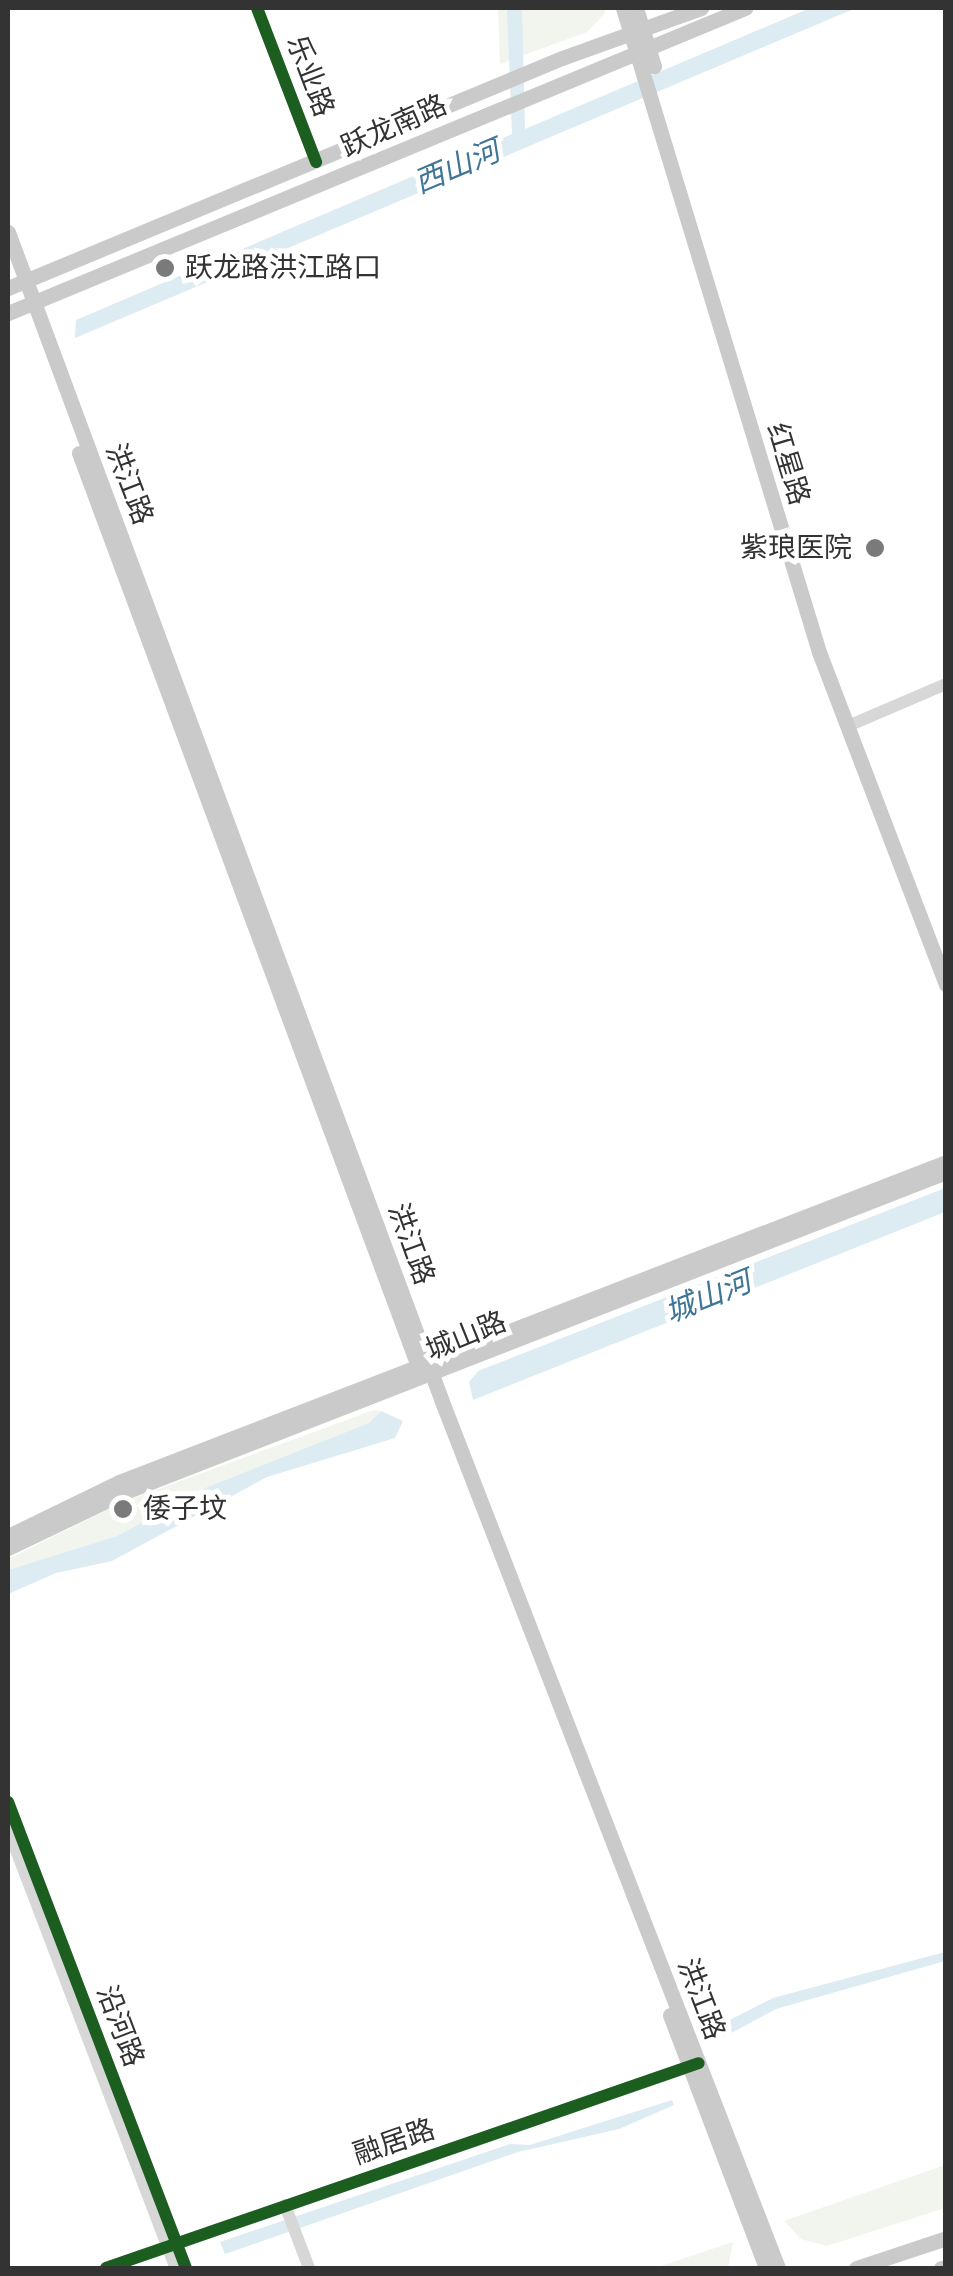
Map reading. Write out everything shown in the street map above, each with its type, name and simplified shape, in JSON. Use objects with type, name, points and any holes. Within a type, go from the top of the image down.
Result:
[{"type":"main road","name":"红星路","points":[[623,8],[644,49],[819,652],[946,985]]},
{"type":"main road","name":"红星路","points":[[636,8],[636,30]]},
{"type":"main road","name":"跃龙南路","points":[[17,284],[502,83],[701,8]]},
{"type":"main road","name":"跃龙南路","points":[[8,313],[745,8]]},
{"type":"main road","name":"红星路","points":[[657,95],[732,348],[855,723],[946,956]]},
{"type":"main road","name":"洪江路","points":[[8,232],[17,284]]},
{"type":"main road","name":"洪江路","points":[[8,258],[29,304],[426,1371],[694,2065],[778,2268]]},
{"type":"main road","name":"城山路","points":[[8,1548],[125,1492],[946,1162]]},
{"type":"main road","name":"城山路","points":[[8,1536],[119,1482],[426,1371],[946,1172]]},
{"type":"main road","name":"洪江路","points":[[694,2065],[766,2268]]},
{"type":"main road","points":[[856,2268],[946,2238]]},
{"type":"street","name":"乐业路","points":[[258,8],[316,162]]},
{"type":"street","points":[[855,723],[946,684]]},
{"type":"street","name":"沿河路","points":[[8,1802],[172,2245],[176,2268]]},
{"type":"street","name":"沿河路","points":[[8,1829],[172,2245],[186,2268]]},
{"type":"street","name":"融居路","points":[[106,2268],[287,2210],[694,2065]]},
{"type":"street","points":[[287,2210],[308,2268]]},
{"type":"shaded area","points":[[498,8],[604,8],[605,13],[587,32],[500,64]]},
{"type":"shaded area","points":[[374,1410],[381,1411],[369,1423],[205,1488],[117,1536],[8,1570],[8,1559],[123,1502]]},
{"type":"shaded area","points":[[945,2165],[945,2208],[827,2246],[801,2239],[784,2221]]},
{"type":"shaded area","points":[[733,2242],[728,2268],[655,2268]]},
{"type":"water","name":"西山河","points":[[507,8],[522,8],[525,129],[810,8],[856,8],[75,338],[76,320],[512,134]]},
{"type":"water","name":"城山河","points":[[945,1188],[945,1212],[473,1400],[469,1382],[478,1371]]},
{"type":"water","points":[[381,1411],[403,1421],[395,1438],[267,1477],[112,1561],[56,1573],[8,1594],[8,1570],[117,1536],[205,1488],[369,1423]]},
{"type":"water","points":[[945,1952],[945,1961],[776,2009],[724,2037],[720,2025],[773,1998]]},
{"type":"water","points":[[672,2100],[674,2105],[619,2129],[518,2152],[225,2254],[220,2242],[510,2144],[530,2145]]},
{"type":"cycle path","points":[[257,8],[316,162]]},
{"type":"cycle path","points":[[8,1802],[186,2268]]},
{"type":"cycle path","points":[[106,2268],[699,2063]]},
{"type":"place","name":"跃龙路洪江路口","points":[[165,268]]},
{"type":"place","name":"紫琅医院","points":[[875,548]]},
{"type":"place","name":"倭子坟","points":[[123,1509]]}]
